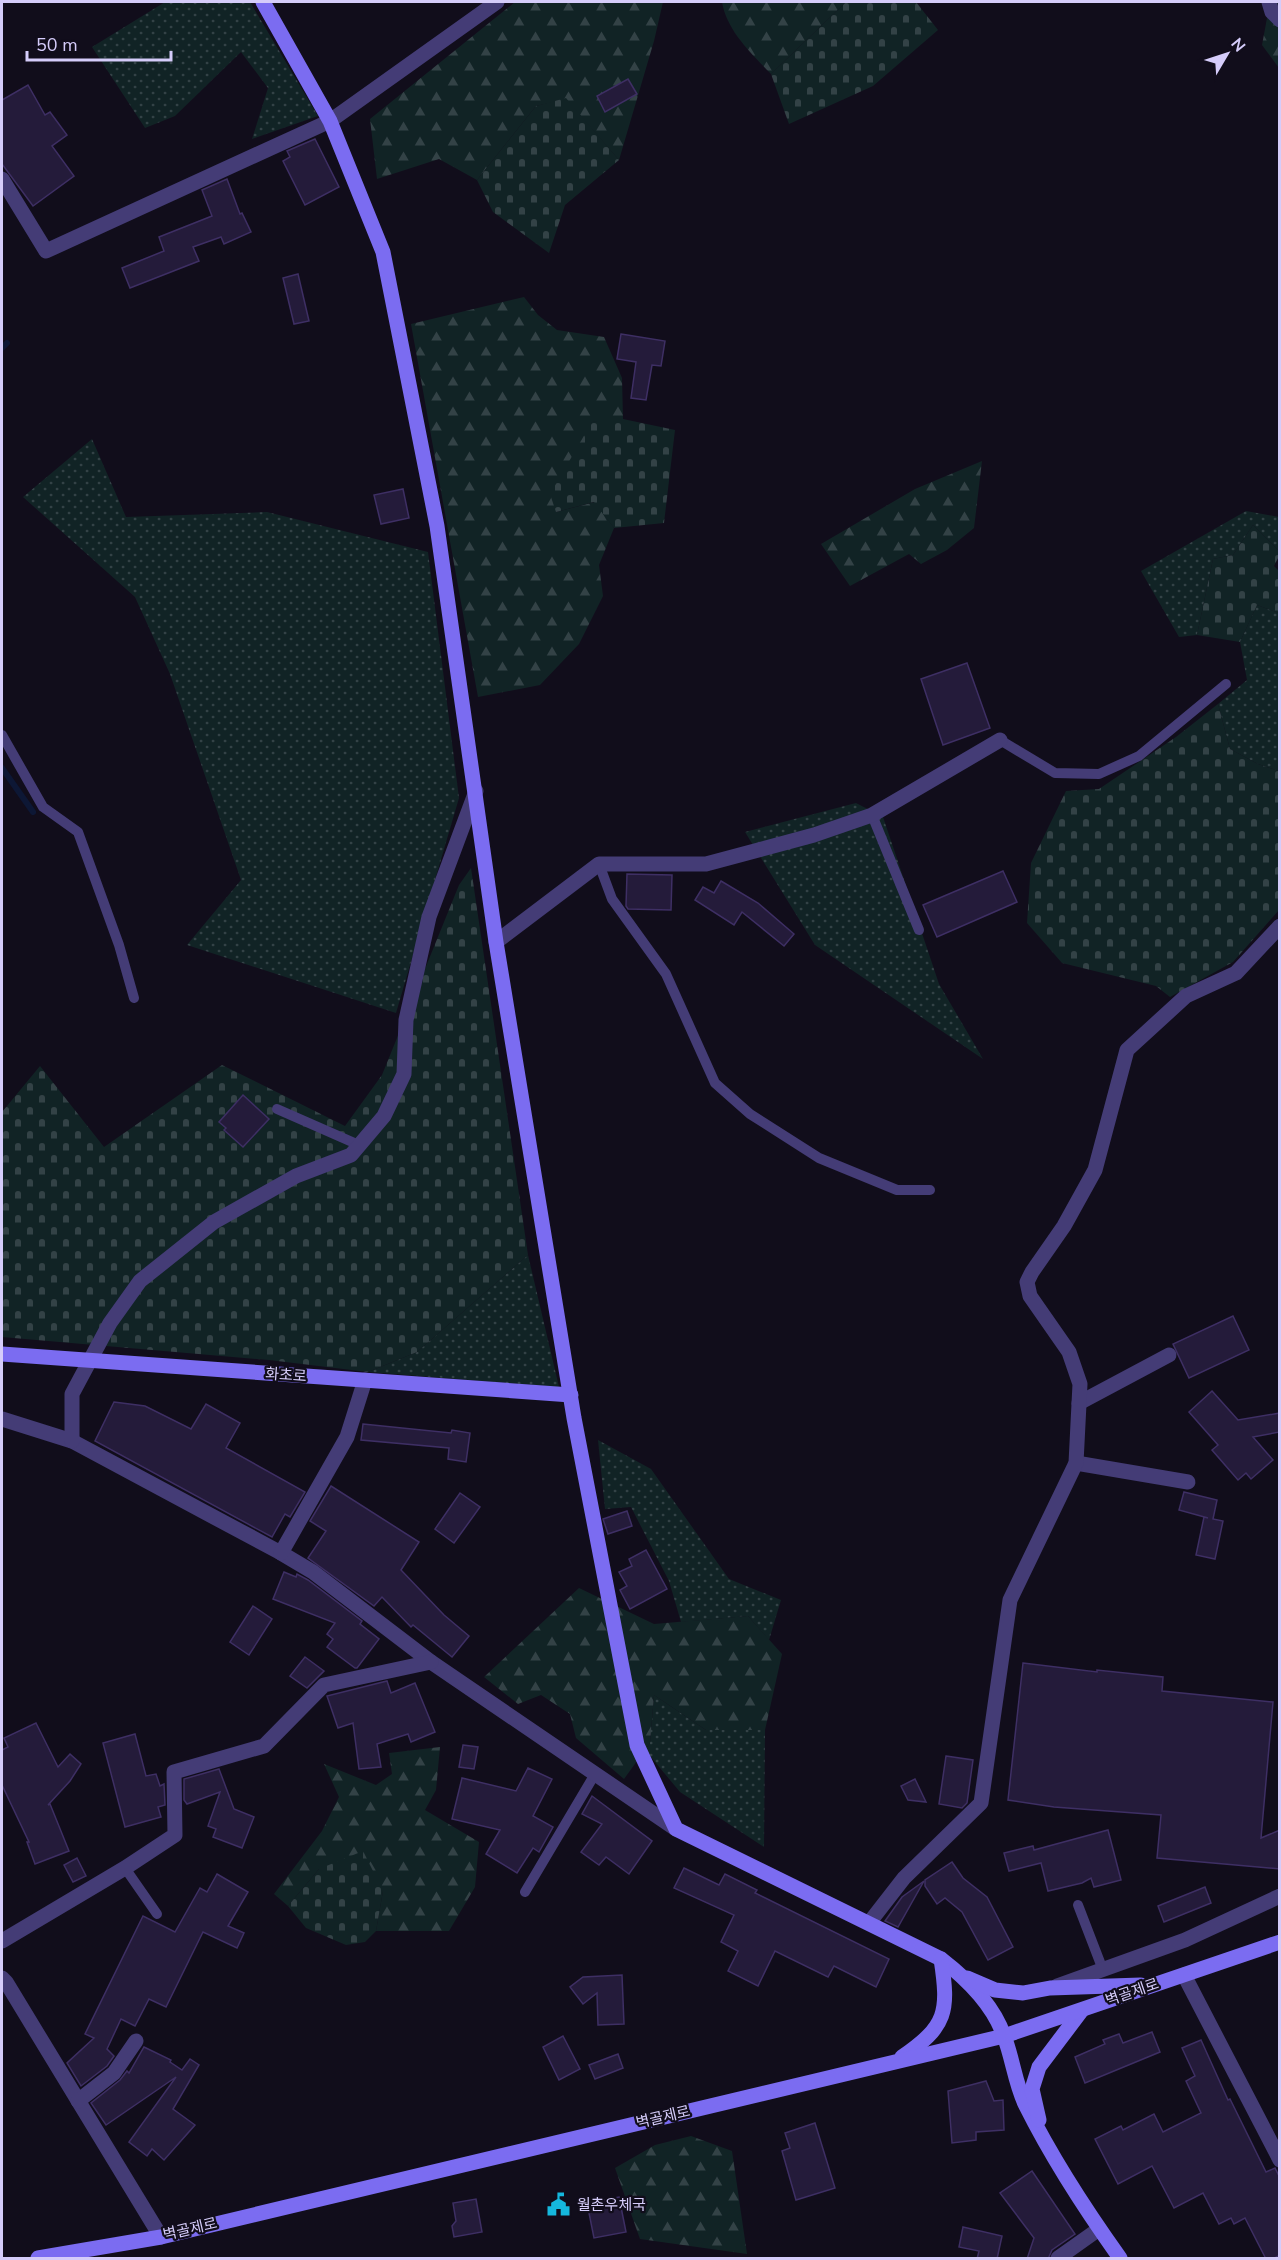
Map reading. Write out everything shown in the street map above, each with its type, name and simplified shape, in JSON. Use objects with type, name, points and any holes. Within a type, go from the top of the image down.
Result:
[{"type":"street","points":[[263,2],[330,121],[382,252],[437,526],[496,942],[574,1418],[637,1745],[676,1829]]},
{"type":"street","points":[[2,179],[46,251],[330,121],[497,2]]},
{"type":"street","points":[[1269,2],[1272,12],[1280,20]]},
{"type":"street","points":[[496,942],[599,864],[706,864],[814,835],[872,815],[1000,740]]},
{"type":"street","points":[[72,1441],[72,1394],[110,1323],[140,1281],[214,1222],[296,1176],[351,1155],[384,1116],[404,1074],[406,1020],[429,917],[476,791]]},
{"type":"street","points":[[869,1923],[904,1878],[981,1803],[1010,1600],[1076,1463],[1080,1384],[1069,1352],[1030,1296],[1027,1282],[1064,1226],[1095,1170],[1127,1050],[1186,996],[1236,973],[1280,926]]},
{"type":"street","name":"화초로","points":[[2,1354],[571,1395]]},
{"type":"street","points":[[1079,1403],[1169,1355]]},
{"type":"street","points":[[282,1553],[346,1437],[365,1380]]},
{"type":"street","points":[[2,1419],[72,1441],[282,1553],[313,1572],[431,1662],[676,1829],[941,1959],[964,1977],[990,2008],[1004,2036],[1022,2100],[1043,2141],[1120,2259]]},
{"type":"street","points":[[1076,1463],[1188,1482]]},
{"type":"street","points":[[2,1941],[125,1868],[175,1835],[174,1772],[264,1746],[324,1685],[431,1662]]},
{"type":"street","points":[[964,1977],[995,1990],[1023,1993],[1050,1988],[1185,1940],[1280,1896]]},
{"type":"street","name":"벽골제로","points":[[38,2259],[161,2237],[1004,2036],[1280,1942]]},
{"type":"street","points":[[895,2062],[931,2036],[940,2024],[946,1988],[941,1959]]},
{"type":"street","points":[[1184,1975],[1280,2160]]},
{"type":"street","points":[[3,1981],[161,2237]]},
{"type":"street","points":[[1050,1988],[1153,1985]]},
{"type":"street","points":[[1043,2141],[1032,2089],[1039,2067],[1082,2010]]},
{"type":"street","points":[[78,2101],[114,2073],[136,2041]]},
{"type":"street","points":[[1058,2259],[1099,2229]]},
{"type":"lane","points":[[1000,740],[1055,773],[1098,774],[1139,756],[1226,684]]},
{"type":"lane","points":[[2,735],[43,807],[78,832],[119,945],[134,998]]},
{"type":"lane","points":[[872,815],[920,930]]},
{"type":"lane","points":[[599,864],[612,899],[666,974],[715,1083],[750,1114],[819,1158],[897,1190],[930,1190]]},
{"type":"lane","points":[[277,1109],[359,1145]]},
{"type":"lane","points":[[525,1892],[595,1774]]},
{"type":"lane","points":[[125,1868],[157,1914]]},
{"type":"lane","points":[[1078,1905],[1103,1970]]},
{"type":"green space","points":[[165,2],[250,2],[318,116],[252,139],[268,88],[241,52],[175,116],[145,128],[92,47]]},
{"type":"green space","points":[[515,2],[663,2],[619,160],[566,99],[536,106],[477,180],[439,159],[377,179],[370,119]]},
{"type":"green space","points":[[722,2],[846,2],[771,74],[734,32]]},
{"type":"green space","points":[[846,2],[916,2],[938,30],[873,86],[789,124],[771,74]]},
{"type":"green space","points":[[1270,2],[1279,2],[1279,68],[1262,45]]},
{"type":"green space","points":[[566,98],[619,160],[565,205],[549,253],[493,212],[477,180],[536,106]]},
{"type":"green space","points":[[524,297],[538,315],[557,330],[604,337],[622,378],[623,419],[592,422],[556,512],[595,502],[614,528],[599,565],[603,596],[579,644],[540,685],[478,697],[411,324]]},
{"type":"green space","points":[[623,419],[675,430],[664,523],[614,528],[594,502],[556,512],[550,494],[592,422]]},
{"type":"green space","points":[[92,439],[126,517],[267,512],[428,552],[459,798],[396,1013],[187,945],[241,880],[170,674],[135,597],[23,497]]},
{"type":"green space","points":[[982,461],[974,528],[947,550],[921,564],[909,554],[850,586],[821,544],[915,489]]},
{"type":"green space","points":[[1246,511],[1279,517],[1279,551],[1253,525],[1233,555],[1213,559],[1197,635],[1179,637],[1141,571]]},
{"type":"green space","points":[[1253,525],[1279,551],[1274,566],[1279,571],[1279,613],[1257,605],[1240,642],[1197,635],[1213,559],[1233,555]]},
{"type":"green space","points":[[1257,605],[1279,613],[1279,771],[1258,764],[1230,749],[1218,704],[1247,680],[1240,642]]},
{"type":"green space","points":[[1218,704],[1230,749],[1258,764],[1279,771],[1279,910],[1233,962],[1170,997],[1156,986],[1062,963],[1027,923],[1031,863],[1066,791],[1099,789],[1176,737]]},
{"type":"green space","points":[[856,803],[883,817],[939,984],[983,1059],[815,945],[745,832]]},
{"type":"green space","points":[[471,868],[528,1255],[417,1352],[368,1372],[269,1360],[2,1337],[2,1112],[40,1066],[104,1147],[222,1065],[345,1126],[382,1075],[459,885]]},
{"type":"green space","points":[[528,1255],[559,1387],[368,1372],[417,1352]]},
{"type":"green space","points":[[598,1440],[651,1469],[729,1579],[781,1600],[769,1640],[748,1616],[681,1622],[669,1581],[631,1507],[605,1509]]},
{"type":"green space","points":[[579,1588],[654,1624],[748,1616],[782,1654],[765,1730],[706,1730],[654,1695],[650,1743],[624,1779],[576,1738],[570,1714],[541,1695],[518,1704],[484,1677]]},
{"type":"green space","points":[[654,1695],[706,1730],[765,1730],[764,1847],[680,1792],[645,1750],[650,1743]]},
{"type":"green space","points":[[440,1747],[436,1790],[425,1810],[479,1842],[475,1887],[449,1931],[376,1931],[383,1891],[319,1869],[288,1906],[274,1894],[322,1831],[339,1797],[324,1764],[376,1785],[392,1774],[389,1753]]},
{"type":"green space","points":[[363,1851],[383,1891],[376,1931],[365,1942],[346,1945],[306,1928],[288,1906],[319,1869]]},
{"type":"green space","points":[[691,2136],[732,2151],[747,2254],[640,2239],[615,2168],[655,2145]]},
{"type":"building","points":[[628,79],[637,94],[605,112],[597,96]]},
{"type":"building","points":[[28,85],[45,115],[50,112],[67,135],[52,146],[74,176],[33,206],[2,164],[2,100]]},
{"type":"building","points":[[315,139],[339,187],[305,205],[283,161],[290,157],[287,151]]},
{"type":"building","points":[[227,179],[240,214],[242,213],[251,232],[224,244],[221,237],[193,247],[199,261],[130,288],[122,268],[164,251],[159,237],[212,216],[202,190]]},
{"type":"building","points":[[298,274],[309,321],[294,324],[283,278]]},
{"type":"building","points":[[621,334],[665,341],[661,366],[652,365],[646,400],[631,398],[636,362],[617,359]]},
{"type":"building","points":[[403,489],[409,518],[381,524],[374,495]]},
{"type":"building","points":[[967,663],[990,728],[943,745],[921,679]]},
{"type":"building","points":[[1003,871],[1017,902],[937,937],[923,905]]},
{"type":"building","points":[[627,874],[672,875],[671,910],[628,909],[626,906]]},
{"type":"building","points":[[721,881],[758,903],[794,934],[784,946],[742,912],[734,925],[695,900],[703,887],[714,893]]},
{"type":"building","points":[[243,1095],[269,1119],[243,1147],[224,1130],[226,1128],[219,1122]]},
{"type":"building","points":[[1233,1316],[1249,1350],[1189,1378],[1173,1344]]},
{"type":"building","points":[[1212,1391],[1238,1420],[1280,1413],[1280,1432],[1253,1437],[1273,1460],[1251,1479],[1246,1473],[1238,1480],[1212,1450],[1218,1445],[1189,1412]]},
{"type":"building","points":[[114,1402],[145,1406],[191,1429],[206,1404],[240,1423],[226,1448],[305,1492],[290,1517],[285,1514],[272,1537],[95,1441]]},
{"type":"building","points":[[363,1424],[470,1433],[466,1462],[448,1459],[449,1448],[361,1440]]},
{"type":"building","points":[[331,1486],[419,1542],[401,1570],[444,1615],[469,1636],[452,1657],[413,1625],[411,1627],[382,1597],[374,1606],[308,1558],[326,1531],[310,1521]]},
{"type":"building","points":[[1184,1492],[1217,1500],[1213,1519],[1223,1521],[1215,1559],[1196,1555],[1204,1517],[1208,1518],[1179,1510]]},
{"type":"building","points":[[460,1493],[480,1507],[454,1543],[435,1529]]},
{"type":"building","points":[[627,1511],[632,1526],[608,1534],[603,1519]]},
{"type":"building","points":[[646,1550],[667,1589],[630,1609],[620,1590],[627,1586],[619,1572],[632,1566],[629,1559]]},
{"type":"building","points":[[284,1572],[296,1577],[297,1574],[308,1580],[362,1621],[360,1624],[379,1639],[357,1668],[327,1647],[333,1639],[327,1634],[335,1623],[273,1599]]},
{"type":"building","points":[[253,1606],[272,1619],[249,1655],[230,1642]]},
{"type":"building","points":[[305,1657],[324,1671],[307,1688],[290,1676]]},
{"type":"building","points":[[1023,1663],[1163,1677],[1162,1691],[1273,1702],[1261,1838],[1280,1830],[1280,1869],[1157,1858],[1161,1815],[1054,1807],[1008,1800]]},
{"type":"building","points":[[387,1681],[391,1693],[415,1683],[435,1732],[411,1742],[408,1734],[377,1744],[381,1767],[359,1769],[353,1723],[338,1728],[327,1696]]},
{"type":"building","points":[[36,1723],[58,1767],[70,1754],[81,1764],[70,1781],[48,1805],[50,1804],[69,1851],[35,1864],[27,1842],[29,1842],[2,1785],[2,1750],[8,1747],[4,1738]]},
{"type":"building","points":[[135,1734],[146,1776],[156,1774],[160,1786],[164,1784],[165,1805],[158,1807],[161,1817],[125,1827],[103,1743]]},
{"type":"building","points":[[463,1745],[478,1747],[474,1769],[459,1767]]},
{"type":"building","points":[[946,1756],[973,1760],[967,1803],[962,1808],[939,1804]]},
{"type":"building","points":[[528,1768],[552,1779],[533,1816],[553,1827],[539,1852],[533,1848],[517,1873],[486,1854],[500,1830],[452,1819],[462,1778],[516,1791]]},
{"type":"building","points":[[219,1769],[234,1809],[254,1817],[242,1848],[213,1837],[216,1829],[208,1826],[220,1792],[187,1804],[184,1800],[184,1779]]},
{"type":"building","points":[[915,1779],[926,1802],[908,1800],[901,1786]]},
{"type":"building","points":[[592,1796],[652,1841],[629,1874],[606,1857],[599,1865],[581,1852],[602,1824],[582,1814]]},
{"type":"building","points":[[1108,1830],[1121,1880],[1094,1887],[1091,1878],[1082,1883],[1048,1891],[1041,1863],[1009,1871],[1004,1853],[1033,1846],[1034,1850]]},
{"type":"building","points":[[77,1858],[86,1876],[73,1882],[64,1865]]},
{"type":"building","points":[[952,1862],[963,1878],[987,1897],[1013,1947],[988,1960],[962,1912],[945,1898],[937,1904],[925,1886],[925,1880]]},
{"type":"building","points":[[684,1868],[719,1885],[725,1874],[757,1890],[755,1893],[889,1959],[876,1987],[834,1966],[828,1977],[775,1951],[758,1986],[728,1971],[738,1951],[721,1942],[734,1915],[674,1888]]},
{"type":"building","points":[[217,1874],[248,1892],[228,1926],[244,1933],[237,1948],[203,1932],[166,2007],[149,1999],[135,2026],[121,2019],[107,2049],[114,2056],[107,2066],[81,2086],[67,2063],[94,2038],[85,2034],[143,1916],[175,1932],[200,1888],[207,1892]]},
{"type":"building","points":[[924,1881],[898,1927],[885,1921],[902,1897]]},
{"type":"building","points":[[1205,1887],[1211,1903],[1164,1922],[1158,1906]]},
{"type":"building","points":[[622,1975],[624,2024],[598,2025],[597,1993],[583,2004],[570,1987],[583,1977]]},
{"type":"building","points":[[1152,2032],[1160,2052],[1085,2083],[1075,2057],[1105,2044],[1103,2040],[1119,2034],[1123,2043]]},
{"type":"building","points":[[563,2036],[580,2069],[559,2080],[543,2047]]},
{"type":"building","points":[[1201,2040],[1228,2100],[1230,2099],[1266,2172],[1275,2168],[1280,2178],[1280,2255],[1273,2259],[1266,2259],[1245,2218],[1234,2224],[1231,2218],[1219,2224],[1203,2193],[1174,2208],[1152,2166],[1118,2184],[1095,2139],[1121,2126],[1123,2130],[1154,2114],[1163,2132],[1201,2113],[1186,2081],[1195,2076],[1182,2048]]},
{"type":"building","points":[[144,2047],[171,2060],[170,2062],[182,2070],[190,2059],[199,2065],[173,2109],[195,2125],[164,2160],[152,2149],[147,2156],[129,2142],[176,2077],[106,2125],[91,2103],[120,2080],[127,2071],[129,2073]]},
{"type":"building","points":[[618,2054],[623,2068],[595,2079],[589,2065]]},
{"type":"building","points":[[986,2081],[994,2101],[1003,2100],[1004,2130],[976,2132],[976,2140],[952,2143],[948,2091]]},
{"type":"building","points":[[815,2123],[835,2188],[796,2200],[782,2151],[790,2148],[785,2133]]},
{"type":"building","points":[[1032,2171],[1075,2234],[1052,2250],[1048,2259],[1027,2259],[1034,2238],[1000,2193]]},
{"type":"building","points":[[619,2197],[626,2232],[594,2238],[587,2203]]},
{"type":"building","points":[[476,2199],[482,2232],[454,2237],[452,2226],[456,2221],[453,2203]]},
{"type":"building","points":[[963,2227],[1002,2236],[997,2259],[977,2259],[979,2251],[959,2247]]},
{"type":"waterway","points":[[2,348],[7,343]]},
{"type":"waterway","points":[[2,768],[33,812]]},
{"type":"place","name":"월촌우체국","points":[[559,2205]]}]
